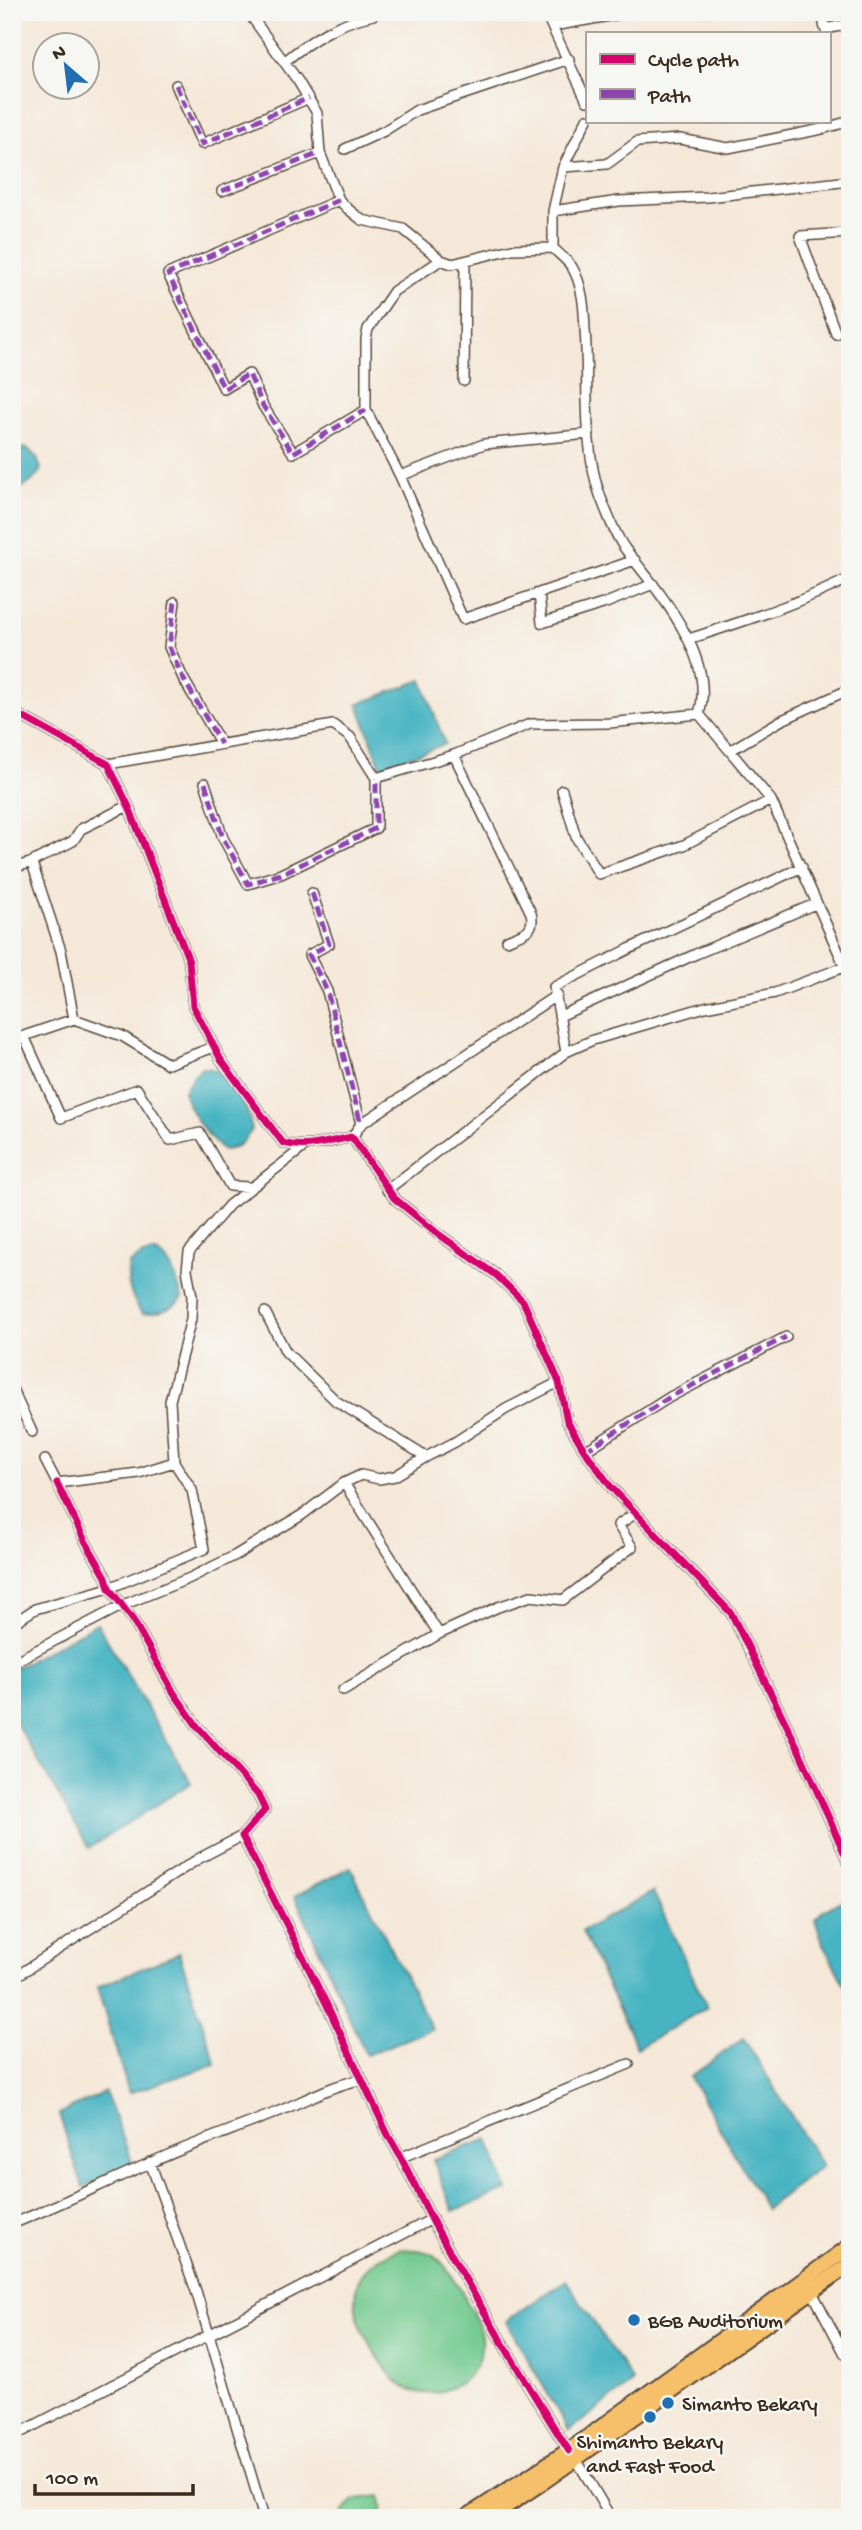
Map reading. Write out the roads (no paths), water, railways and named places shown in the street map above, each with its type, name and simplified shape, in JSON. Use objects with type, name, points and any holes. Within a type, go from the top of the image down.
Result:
[{"type":"main road","points":[[488,2518],[850,2246]]},
{"type":"main road","points":[[465,2518],[572,2455],[850,2264]]},
{"type":"street","points":[[248,12],[309,98],[317,113],[320,153],[339,200],[362,220],[403,229],[441,260],[452,264],[512,249],[554,248]]},
{"type":"street","points":[[284,62],[312,38],[355,19],[373,15],[373,12]]},
{"type":"street","points":[[545,12],[586,99]]},
{"type":"street","points":[[553,26],[632,12]]},
{"type":"street","points":[[822,12],[825,29],[850,24]]},
{"type":"street","points":[[345,149],[384,131],[417,110],[569,60]]},
{"type":"street","points":[[176,85],[202,144],[309,98]]},
{"type":"street","points":[[586,121],[563,167],[553,211],[554,248],[571,265],[581,289],[589,434],[600,494],[625,549],[653,584],[689,639],[697,662],[704,700],[699,714]]},
{"type":"street","points":[[563,167],[607,164],[637,142],[680,139],[728,148],[850,121]]},
{"type":"street","points":[[222,191],[320,153]]},
{"type":"street","points":[[553,211],[619,201],[708,197],[850,181]]},
{"type":"street","points":[[339,200],[168,274],[223,389],[249,374],[263,407],[293,453],[366,410]]},
{"type":"street","points":[[835,334],[800,236],[850,233]]},
{"type":"street","points":[[441,260],[394,291],[368,328],[366,410],[400,476],[463,619],[635,560]]},
{"type":"street","points":[[464,381],[465,261]]},
{"type":"street","points":[[400,476],[484,444],[589,434]]},
{"type":"street","points":[[689,639],[774,611],[850,578]]},
{"type":"street","points":[[539,593],[542,623],[607,603],[653,584]]},
{"type":"street","points":[[175,602],[169,648],[221,744]]},
{"type":"street","points":[[731,750],[780,721],[850,689]]},
{"type":"street","points":[[13,714],[108,764],[128,806],[189,961],[193,1006],[221,1060],[283,1143],[295,1147],[307,1146],[352,1137],[360,1124],[556,995]]},
{"type":"street","points":[[699,714],[771,800],[850,978]]},
{"type":"street","points":[[376,778],[454,755],[530,724],[609,723],[699,714]]},
{"type":"street","points":[[108,764],[333,725],[350,737],[376,778],[376,828],[281,874],[248,884],[223,838],[205,783]]},
{"type":"street","points":[[454,755],[531,913],[533,923],[530,929],[507,940]]},
{"type":"street","points":[[562,790],[576,837],[598,874],[684,845],[771,800]]},
{"type":"street","points":[[12,868],[30,863],[73,841],[81,829],[128,806]]},
{"type":"street","points":[[30,863],[61,951],[74,1019]]},
{"type":"street","points":[[566,1052],[554,987],[802,867]]},
{"type":"street","points":[[312,893],[330,944],[309,954],[327,991],[360,1124]]},
{"type":"street","points":[[560,1016],[815,904]]},
{"type":"street","points":[[387,1190],[566,1052],[593,1041],[705,1007],[775,993],[844,967]]},
{"type":"street","points":[[12,1043],[24,1036],[74,1019],[122,1036],[168,1064],[214,1047]]},
{"type":"street","points":[[24,1036],[61,1118],[137,1089],[170,1140],[200,1133],[230,1186],[250,1187]]},
{"type":"street","points":[[352,1137],[394,1198],[496,1275],[523,1301],[559,1382],[567,1421],[585,1451],[611,1487],[731,1613],[797,1746],[850,1866]]},
{"type":"street","points":[[12,1624],[35,1609],[109,1588],[204,1549],[192,1490],[174,1462],[170,1401],[191,1318],[192,1296],[187,1270],[189,1252],[229,1205],[307,1146]]},
{"type":"street","points":[[265,1312],[286,1352],[336,1401],[426,1457]]},
{"type":"street","points":[[585,1451],[670,1397],[786,1337]]},
{"type":"street","points":[[12,1663],[123,1605],[190,1578],[246,1550],[302,1515],[344,1483],[361,1475],[379,1479],[395,1476],[456,1442],[506,1409],[559,1382]]},
{"type":"street","points":[[12,1389],[32,1432]]},
{"type":"street","points":[[12,1979],[198,1859],[242,1836],[265,1810],[258,1795],[197,1726],[173,1693],[123,1605],[109,1588],[106,1577],[45,1460]]},
{"type":"street","points":[[57,1483],[139,1473],[174,1462]]},
{"type":"street","points":[[344,1483],[439,1634]]},
{"type":"street","points":[[343,1690],[439,1634],[498,1607],[531,1596],[563,1600],[632,1547],[618,1525],[636,1513]]},
{"type":"street","points":[[242,1836],[326,2003],[360,2080],[432,2219],[513,2361],[611,2518]]},
{"type":"street","points":[[402,2157],[629,2064]]},
{"type":"street","points":[[12,2224],[150,2162],[282,2111],[335,2087],[360,2080]]},
{"type":"street","points":[[150,2162],[209,2333],[264,2518]]},
{"type":"street","points":[[12,2437],[432,2219]]},
{"type":"street","points":[[811,2290],[845,2354],[850,2357]]},
{"type":"water","points":[[19,448],[28,449],[37,458],[41,469],[29,483],[12,489],[12,451]]},
{"type":"water","points":[[422,680],[445,744],[381,767],[358,704]]},
{"type":"water","points":[[202,1068],[221,1074],[242,1099],[252,1130],[236,1147],[222,1150],[190,1108],[184,1091]]},
{"type":"water","points":[[154,1252],[170,1265],[182,1298],[164,1310],[142,1314],[130,1290],[129,1264]]},
{"type":"water","points":[[97,1623],[191,1783],[89,1848],[12,1716],[12,1670]]},
{"type":"water","points":[[350,1867],[432,2029],[366,2055],[295,1896]]},
{"type":"water","points":[[653,1892],[707,2007],[637,2048],[582,1931]]},
{"type":"water","points":[[850,1896],[850,1984],[846,1988],[823,1944],[815,1919],[823,1911]]},
{"type":"water","points":[[179,1953],[216,2064],[129,2093],[97,1987]]},
{"type":"water","points":[[744,2038],[822,2166],[766,2209],[690,2077]]},
{"type":"water","points":[[105,2092],[134,2167],[83,2187],[59,2114]]},
{"type":"water","points":[[488,2139],[507,2190],[453,2211],[433,2159]]},
{"type":"water","points":[[566,2280],[633,2382],[569,2431],[506,2321]]},
{"type":"place","name":"BGB Auditorium","points":[[634,2320]]},
{"type":"place","name":"Simanto Bekary","points":[[668,2403]]},
{"type":"place","name":"Shimanto Bekary and Fast Food","points":[[650,2417]]}]
